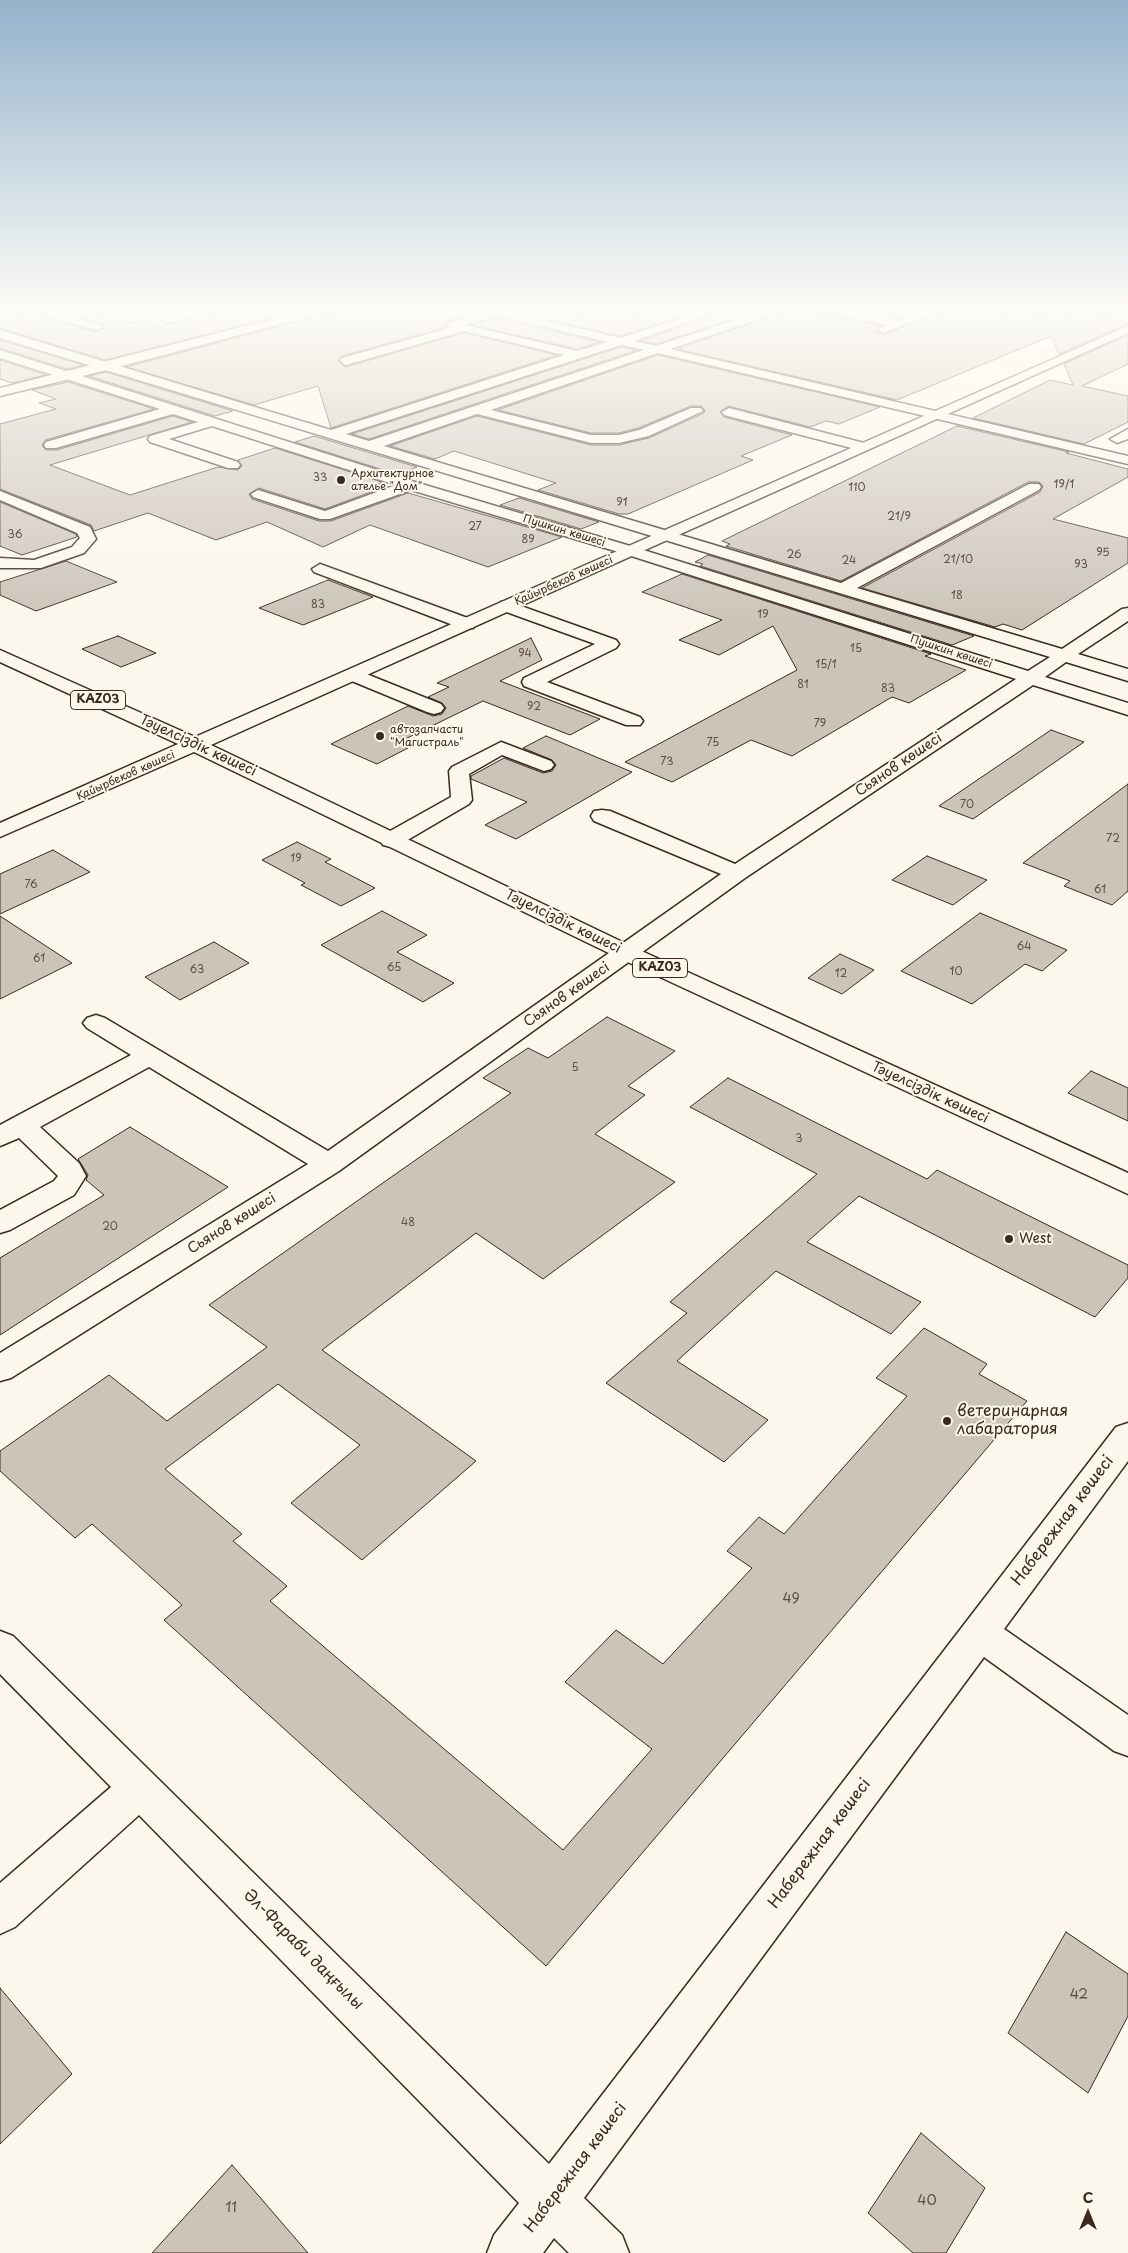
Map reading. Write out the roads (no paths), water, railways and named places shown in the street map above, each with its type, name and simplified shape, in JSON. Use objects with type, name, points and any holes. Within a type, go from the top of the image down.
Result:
[{"type":"street","points":[[51,444],[158,414]]},
{"type":"street","name":"Пушкин көшесі","points":[[192,414],[410,484],[632,551],[1128,709]]},
{"type":"street","name":"Пушкин көшесі","points":[[267,414],[668,534],[1128,675]]},
{"type":"street","points":[[294,447],[394,414]]},
{"type":"street","points":[[332,459],[464,414]]},
{"type":"street","points":[[492,414],[591,439],[619,439],[644,433],[689,414]]},
{"type":"street","points":[[737,414],[863,447]]},
{"type":"street","name":"Қайырбеков көшесі","points":[[0,831],[354,675],[936,414]]},
{"type":"street","points":[[937,414],[1128,460]]},
{"type":"street","points":[[214,421],[155,439],[233,466]]},
{"type":"street","points":[[258,494],[325,516],[410,484]]},
{"type":"street","points":[[844,588],[1034,487]]},
{"type":"street","points":[[0,495],[84,530],[88,538],[78,550],[35,565],[0,563]]},
{"type":"street","points":[[320,569],[467,624]]},
{"type":"street","points":[[507,606],[610,644],[531,682],[633,722]]},
{"type":"street","name":"Сьянов көшесі","points":[[0,1370],[328,1164],[737,873],[1128,613]]},
{"type":"street","name":"Тәуелсіздік көшесі","points":[[0,655],[196,745],[627,953],[1128,1184]]},
{"type":"street","points":[[354,675],[434,708]]},
{"type":"street","points":[[392,840],[462,800],[459,771],[501,748],[544,765]]},
{"type":"street","points":[[602,816],[737,873]]},
{"type":"street","points":[[96,1024],[328,1164]]},
{"type":"street","points":[[0,1223],[64,1188],[72,1176],[69,1170],[11,1131],[149,1056]]},
{"type":"street","name":"Набережная көшесі","points":[[512,2253],[979,1632],[1125,1446]]},
{"type":"street","points":[[979,1632],[1128,1738]]},
{"type":"street","name":"Әл-Фараби даңғылы","points":[[0,1648],[604,2253]]},
{"type":"street","points":[[0,1912],[140,1788]]},
{"type":"place","name":"Архитектурное ателье \"Дом\"","points":[[341,480]]},
{"type":"place","name":"автозапчасти \"Магистраль\"","points":[[380,736]]},
{"type":"place","name":"West","points":[[1009,1239]]},
{"type":"place","name":"ветеринарная лабаратория","points":[[947,1421]]}]
